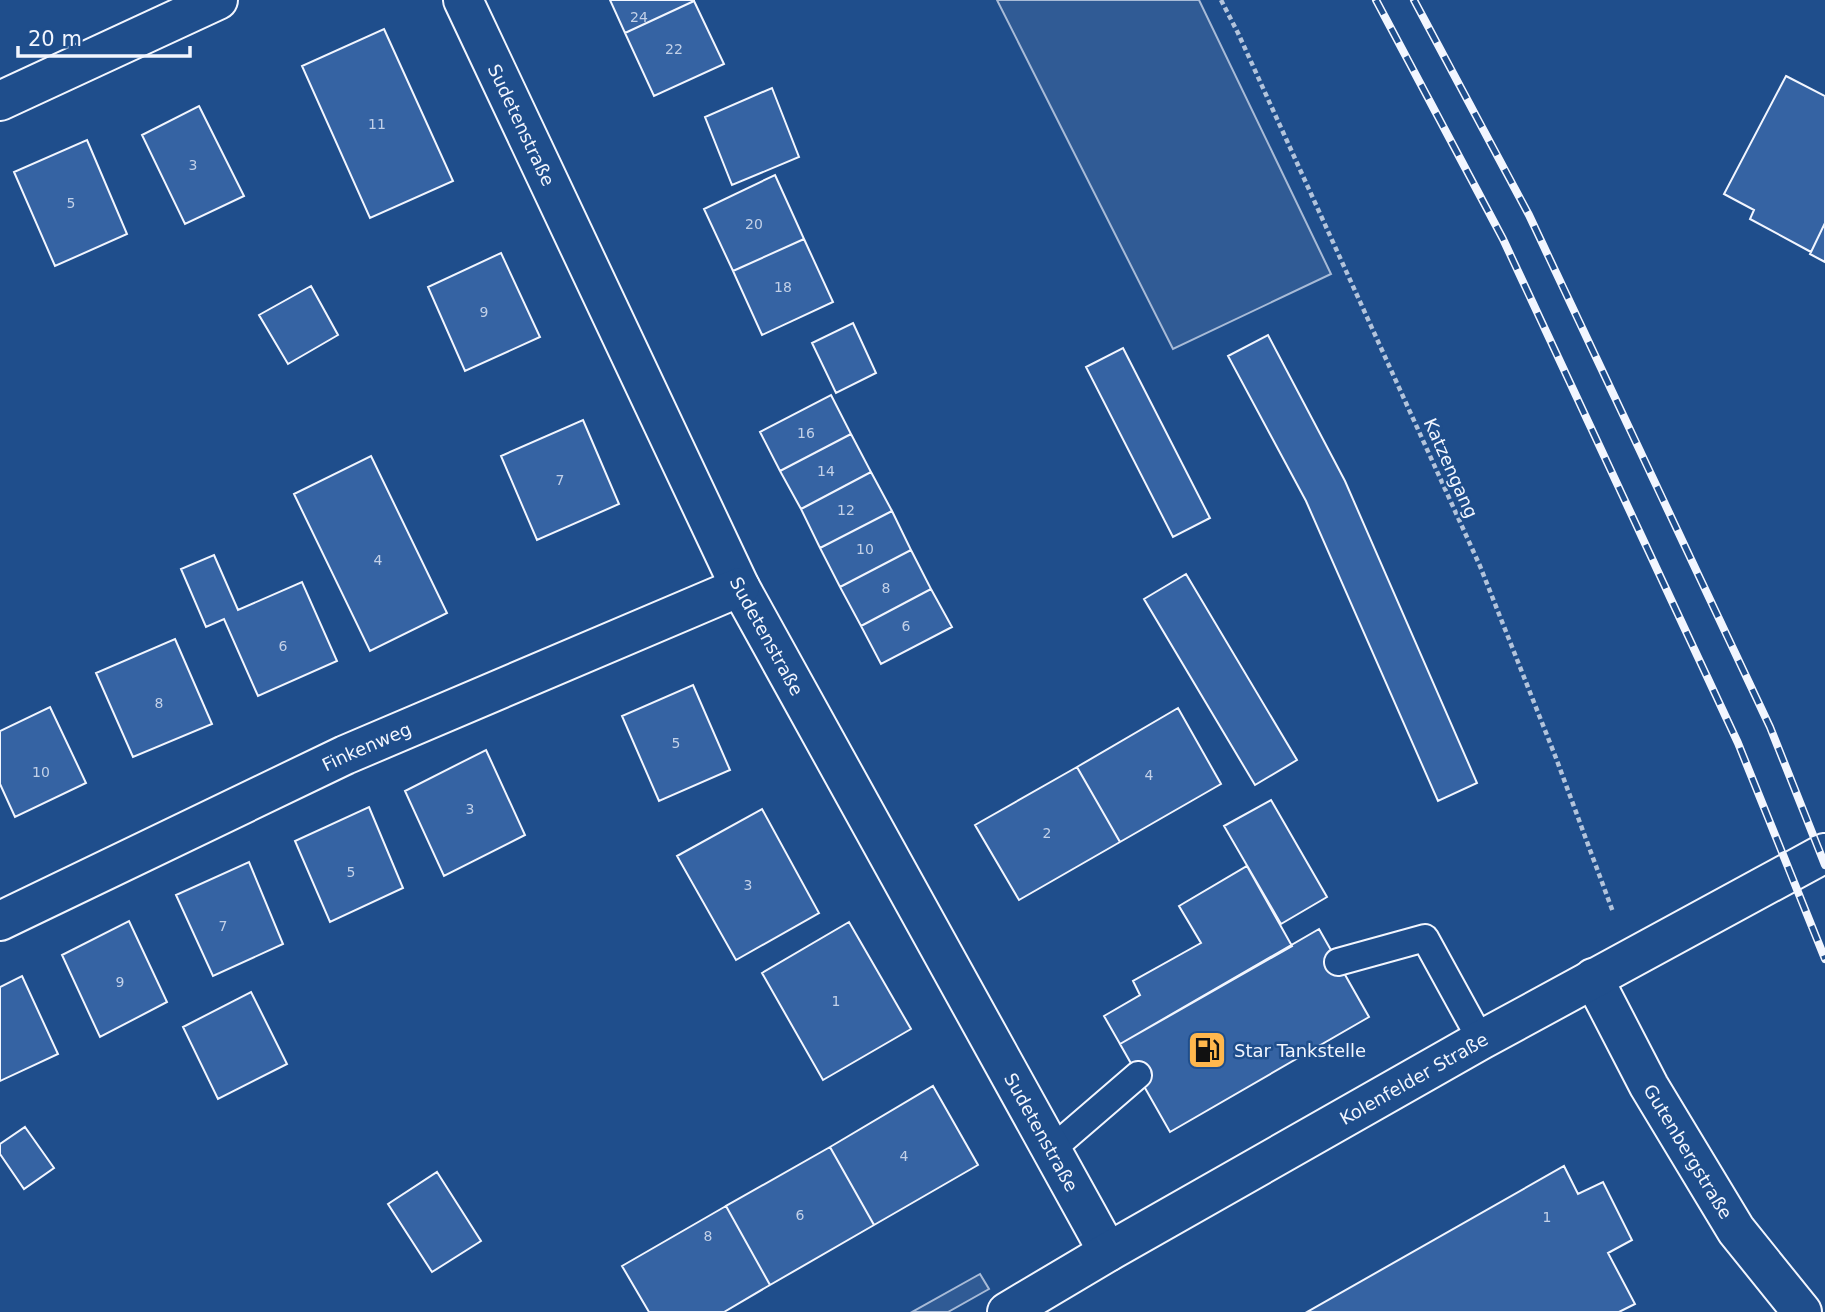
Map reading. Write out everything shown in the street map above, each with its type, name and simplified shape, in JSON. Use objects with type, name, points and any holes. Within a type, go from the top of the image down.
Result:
[{"type":"street","points":[[0,101],[218,0]]},
{"type":"street","name":"Sudetenstraße","points":[[463,0],[740,587],[1108,1252]]},
{"type":"street","name":"Finkenweg","points":[[0,922],[345,755],[740,587]]},
{"type":"street","name":"Kolenfelder Straße","points":[[1007,1312],[1481,1040],[1825,853]]},
{"type":"street","name":"Gutenbergstraße","points":[[1593,978],[1649,1086],[1737,1230],[1802,1312]]},
{"type":"lane","points":[[1338,962],[1425,938],[1481,1040]]},
{"type":"lane","points":[[1051,1150],[1138,1075]]},
{"type":"path","name":"Katzengang","points":[[1221,0],[1480,566],[1556,758],[1630,959]]},
{"type":"shaded area","points":[[997,0],[1199,0],[1331,274],[1173,349]]},
{"type":"shaded area","points":[[980,1274],[989,1289],[948,1312],[912,1312]]},
{"type":"building","points":[[610,0],[694,0],[694,1],[625,33]]},
{"type":"building","points":[[694,1],[724,64],[654,96],[625,33]]},
{"type":"building","points":[[384,29],[453,181],[370,218],[302,66]]},
{"type":"building","points":[[1786,76],[1825,96],[1825,223],[1811,252],[1750,219],[1754,210],[1724,194]]},
{"type":"building","points":[[772,88],[799,157],[732,185],[705,117]]},
{"type":"building","points":[[199,106],[244,196],[185,224],[142,135]]},
{"type":"building","points":[[87,140],[127,234],[55,266],[14,172]]},
{"type":"building","points":[[775,175],[804,239],[733,271],[704,209]]},
{"type":"building","points":[[1825,223],[1825,262],[1810,254]]},
{"type":"building","points":[[804,239],[833,302],[762,335],[733,271]]},
{"type":"building","points":[[501,253],[540,337],[465,371],[428,287]]},
{"type":"building","points":[[311,286],[338,335],[288,364],[259,315]]},
{"type":"building","points":[[853,323],[876,373],[836,393],[812,343]]},
{"type":"building","points":[[1268,335],[1345,481],[1477,783],[1438,801],[1306,501],[1228,356]]},
{"type":"building","points":[[1123,348],[1210,518],[1173,537],[1086,367]]},
{"type":"building","points":[[831,395],[851,434],[780,471],[760,432]]},
{"type":"building","points":[[583,420],[619,504],[537,540],[501,456]]},
{"type":"building","points":[[851,434],[871,472],[801,509],[780,471]]},
{"type":"building","points":[[371,456],[447,613],[370,651],[294,494]]},
{"type":"building","points":[[871,472],[892,511],[820,548],[801,509]]},
{"type":"building","points":[[892,511],[911,550],[840,587],[820,548]]},
{"type":"building","points":[[911,550],[931,589],[861,626],[840,587]]},
{"type":"building","points":[[214,555],[238,610],[302,582],[337,661],[258,696],[224,619],[206,627],[181,569]]},
{"type":"building","points":[[1186,574],[1297,760],[1255,785],[1144,599]]},
{"type":"building","points":[[931,589],[952,627],[881,664],[861,626]]},
{"type":"building","points":[[175,639],[212,724],[133,757],[96,673]]},
{"type":"building","points":[[693,685],[730,770],[659,801],[622,716]]},
{"type":"building","points":[[50,707],[86,783],[15,817],[0,784],[0,731]]},
{"type":"building","points":[[1178,708],[1221,784],[1120,842],[1077,767]]},
{"type":"building","points":[[486,750],[525,835],[444,876],[405,791]]},
{"type":"building","points":[[1077,767],[1120,842],[1019,900],[975,825]]},
{"type":"building","points":[[1271,800],[1327,897],[1281,924],[1224,826]]},
{"type":"building","points":[[369,807],[403,888],[330,922],[295,841]]},
{"type":"building","points":[[762,809],[819,913],[736,960],[677,856]]},
{"type":"building","points":[[249,862],[283,944],[213,976],[176,895]]},
{"type":"building","points":[[1247,866],[1292,946],[1120,1044],[1104,1016],[1140,995],[1133,981],[1201,943],[1179,906]]},
{"type":"building","points":[[129,921],[167,1002],[100,1037],[62,955]]},
{"type":"building","points":[[849,922],[911,1029],[823,1080],[762,973]]},
{"type":"building","points":[[1319,929],[1369,1017],[1170,1132],[1120,1044]]},
{"type":"building","points":[[22,976],[58,1054],[0,1081],[0,987]]},
{"type":"building","points":[[251,992],[287,1064],[218,1099],[183,1027]]},
{"type":"building","points":[[933,1086],[978,1165],[874,1225],[830,1147]]},
{"type":"building","points":[[25,1127],[54,1168],[24,1189],[0,1154],[0,1144]]},
{"type":"building","points":[[830,1147],[874,1225],[770,1285],[726,1206]]},
{"type":"building","points":[[1564,1166],[1578,1194],[1603,1182],[1632,1240],[1608,1253],[1635,1304],[1619,1312],[1307,1312]]},
{"type":"building","points":[[437,1172],[481,1241],[432,1272],[388,1204]]},
{"type":"building","points":[[726,1206],[770,1285],[724,1312],[649,1312],[622,1266]]},
{"type":"railway","points":[[1376,0],[1503,239],[1738,743],[1825,959]]},
{"type":"railway","points":[[1414,0],[1529,215],[1770,727],[1825,865]]},
{"type":"place","name":"Star Tankstelle","points":[[1207,1050]]}]
